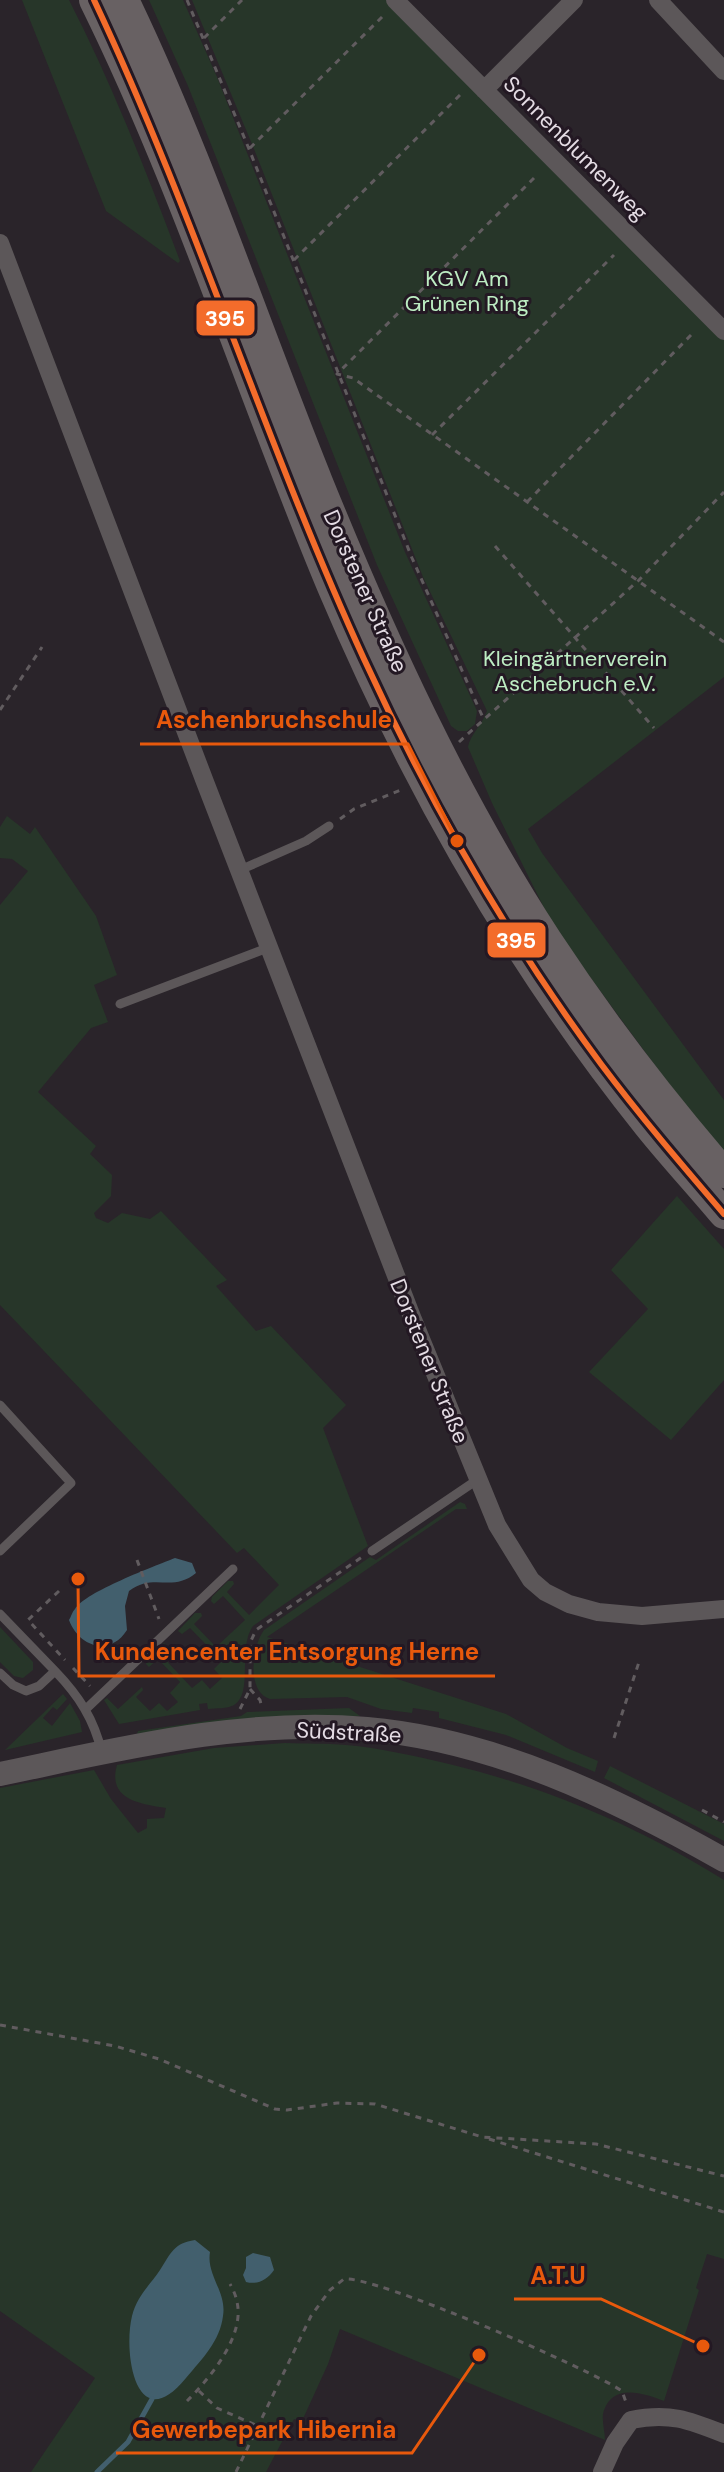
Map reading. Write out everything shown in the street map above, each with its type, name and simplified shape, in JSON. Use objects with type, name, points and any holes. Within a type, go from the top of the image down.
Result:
[{"type":"main road","name":"Dorstener Straße","points":[[94,0],[183,206],[334,590],[422,776],[524,953],[647,1124],[724,1214]]},
{"type":"main road","name":"Dorstener Straße","points":[[124,0],[167,96],[374,615],[442,758],[500,862],[605,1025],[667,1107],[724,1173]]},
{"type":"street","points":[[484,90],[574,0]]},
{"type":"street","points":[[658,0],[724,71]]},
{"type":"street","name":"Sonnenblumenweg","points":[[391,6],[484,90],[724,331]]},
{"type":"street","name":"Dorstener Straße","points":[[0,243],[240,870],[497,1525],[531,1580],[545,1592],[569,1604],[598,1612],[642,1616],[724,1609]]},
{"type":"street","name":"Südstraße","points":[[0,1774],[168,1740],[244,1730],[348,1727],[388,1731],[474,1750],[563,1780],[595,1793],[724,1860]]},
{"type":"street","points":[[602,2472],[615,2443],[631,2420],[654,2415],[672,2416],[724,2434]]},
{"type":"lane","points":[[240,870],[306,841],[329,826]]},
{"type":"lane","points":[[120,1004],[270,947]]},
{"type":"lane","points":[[0,1405],[71,1483],[0,1551]]},
{"type":"lane","points":[[372,1551],[477,1480]]},
{"type":"lane","points":[[86,1709],[233,1569]]},
{"type":"lane","points":[[0,1614],[55,1671],[86,1709],[98,1734],[102,1753]]},
{"type":"lane","points":[[0,1673],[13,1685],[26,1691],[39,1686],[55,1671]]},
{"type":"path","points":[[187,0],[412,558],[484,720]]},
{"type":"path","points":[[204,38],[242,0]]},
{"type":"path","points":[[249,149],[391,6]]},
{"type":"path","points":[[293,262],[465,91]]},
{"type":"path","points":[[337,374],[534,178]]},
{"type":"path","points":[[432,435],[614,255]]},
{"type":"path","points":[[527,502],[692,334]]},
{"type":"path","points":[[337,374],[353,378],[724,642]]},
{"type":"path","points":[[450,751],[639,580],[724,492]]},
{"type":"path","points":[[495,546],[654,728]]},
{"type":"path","points":[[0,710],[42,647]]},
{"type":"path","points":[[329,826],[354,809],[402,789]]},
{"type":"path","points":[[239,1711],[250,1689],[250,1643],[256,1630],[372,1551]]},
{"type":"path","points":[[137,1560],[155,1613],[168,1632]]},
{"type":"path","points":[[59,1591],[28,1620],[98,1699]]},
{"type":"path","points":[[614,1738],[639,1662]]},
{"type":"path","points":[[250,1689],[260,1700],[262,1708]]},
{"type":"path","points":[[702,1810],[724,1822]]},
{"type":"path","points":[[0,2025],[101,2043],[159,2059],[275,2109],[337,2103],[375,2104],[724,2212]]},
{"type":"path","points":[[482,2137],[596,2144],[724,2176]]},
{"type":"path","points":[[236,2472],[311,2316],[330,2290],[344,2279],[351,2278],[413,2298],[613,2384],[622,2391],[631,2420]]},
{"type":"path","points":[[187,2401],[215,2367],[237,2323],[238,2302],[230,2284]]},
{"type":"path","points":[[198,2390],[217,2408],[260,2427]]},
{"type":"green space","points":[[22,0],[69,0],[128,129],[180,261],[178,263],[106,211]]},
{"type":"green space","points":[[149,0],[183,0],[217,77],[405,552],[477,711],[475,724],[467,731],[458,731],[451,726],[377,565],[188,86]]},
{"type":"green space","name":"KGV Am Grünen Ring","points":[[192,0],[387,0],[724,338],[724,677],[528,829],[542,853],[724,1100],[724,1153],[698,1124],[554,928],[492,803],[468,747],[487,711],[423,577]]},
{"type":"green space","points":[[7,816],[30,834],[35,827],[96,916],[117,975],[94,985],[108,1022],[91,1028],[38,1092],[96,1146],[90,1154],[112,1175],[111,1196],[94,1213],[96,1218],[108,1223],[122,1213],[150,1219],[161,1211],[227,1280],[216,1286],[256,1331],[271,1326],[346,1405],[323,1428],[368,1546],[253,1626],[246,1646],[243,1691],[240,1699],[228,1707],[208,1709],[207,1703],[199,1704],[200,1710],[119,1724],[104,1700],[107,1698],[118,1709],[142,1687],[143,1690],[136,1697],[150,1711],[159,1703],[167,1711],[178,1702],[170,1693],[180,1682],[158,1659],[149,1667],[146,1664],[147,1659],[164,1643],[170,1647],[161,1655],[192,1688],[202,1680],[210,1689],[222,1678],[214,1669],[222,1661],[190,1628],[182,1634],[178,1631],[195,1613],[201,1613],[202,1616],[194,1624],[216,1647],[245,1620],[223,1596],[214,1604],[211,1601],[228,1581],[234,1584],[227,1592],[249,1615],[279,1585],[244,1548],[237,1553],[0,1305],[0,905],[28,871],[12,859],[0,858],[0,827]]},
{"type":"green space","points":[[677,1196],[724,1249],[724,1380],[671,1440],[589,1372],[648,1309],[611,1270]]},
{"type":"green space","points":[[460,1502],[467,1509],[456,1509],[267,1637],[506,1714],[567,1748],[598,1761],[595,1772],[506,1735],[439,1718],[439,1712],[413,1708],[412,1713],[381,1709],[347,1697],[270,1699],[257,1688],[254,1657],[264,1630],[370,1557],[376,1560]]},
{"type":"green space","points":[[0,1627],[33,1662],[33,1670],[23,1678],[14,1676],[0,1662]]},
{"type":"green space","points":[[63,1694],[67,1699],[57,1710],[53,1707],[43,1718],[52,1726],[70,1703],[82,1732],[5,1750]]},
{"type":"green space","points":[[349,1708],[360,1716],[303,1717],[136,1736],[138,1731],[241,1716],[247,1712]]},
{"type":"green space","points":[[285,1743],[338,1744],[385,1750],[522,1785],[625,1826],[724,1880],[724,2259],[707,2254],[696,2288],[699,2290],[664,2401],[629,2392],[613,2397],[603,2414],[605,2440],[340,2329],[302,2421],[294,2419],[266,2472],[31,2472],[95,2378],[0,2311],[0,1788],[94,1770],[111,1799],[138,1833],[147,1828],[147,1819],[164,1818],[166,1808],[137,1802],[122,1793],[115,1777],[117,1765],[214,1748]]},
{"type":"green space","points":[[610,1766],[724,1824],[724,1841],[604,1778]]},
{"type":"water","points":[[175,1558],[192,1563],[196,1573],[179,1582],[147,1583],[129,1591],[125,1606],[127,1630],[120,1638],[104,1646],[80,1637],[69,1620],[81,1602],[121,1580]]},
{"type":"water","points":[[195,2240],[210,2252],[211,2268],[222,2299],[221,2325],[209,2349],[186,2378],[169,2394],[155,2399],[145,2395],[137,2384],[132,2368],[132,2316],[140,2297],[174,2250]]},
{"type":"water","points":[[253,2253],[270,2257],[274,2270],[262,2281],[250,2283],[243,2275],[246,2257]]},
{"type":"waterway","points":[[97,2472],[128,2442],[152,2399]]},
{"type":"transit line","name":"395","points":[[94,0],[165,163],[328,577],[415,765],[502,918],[567,1017],[631,1102],[724,1214]]},
{"type":"place","name":"Aschenbruchschule","points":[[457,841]]},
{"type":"place","name":"Kundencenter Entsorgung Herne","points":[[78,1579]]},
{"type":"place","name":"A.T.U","points":[[703,2346]]},
{"type":"place","name":"Gewerbepark Hibernia","points":[[479,2355]]},
{"type":"park label","name":"Kleingärtnerverein Aschebruch e.V.","points":[[575,670]]}]
